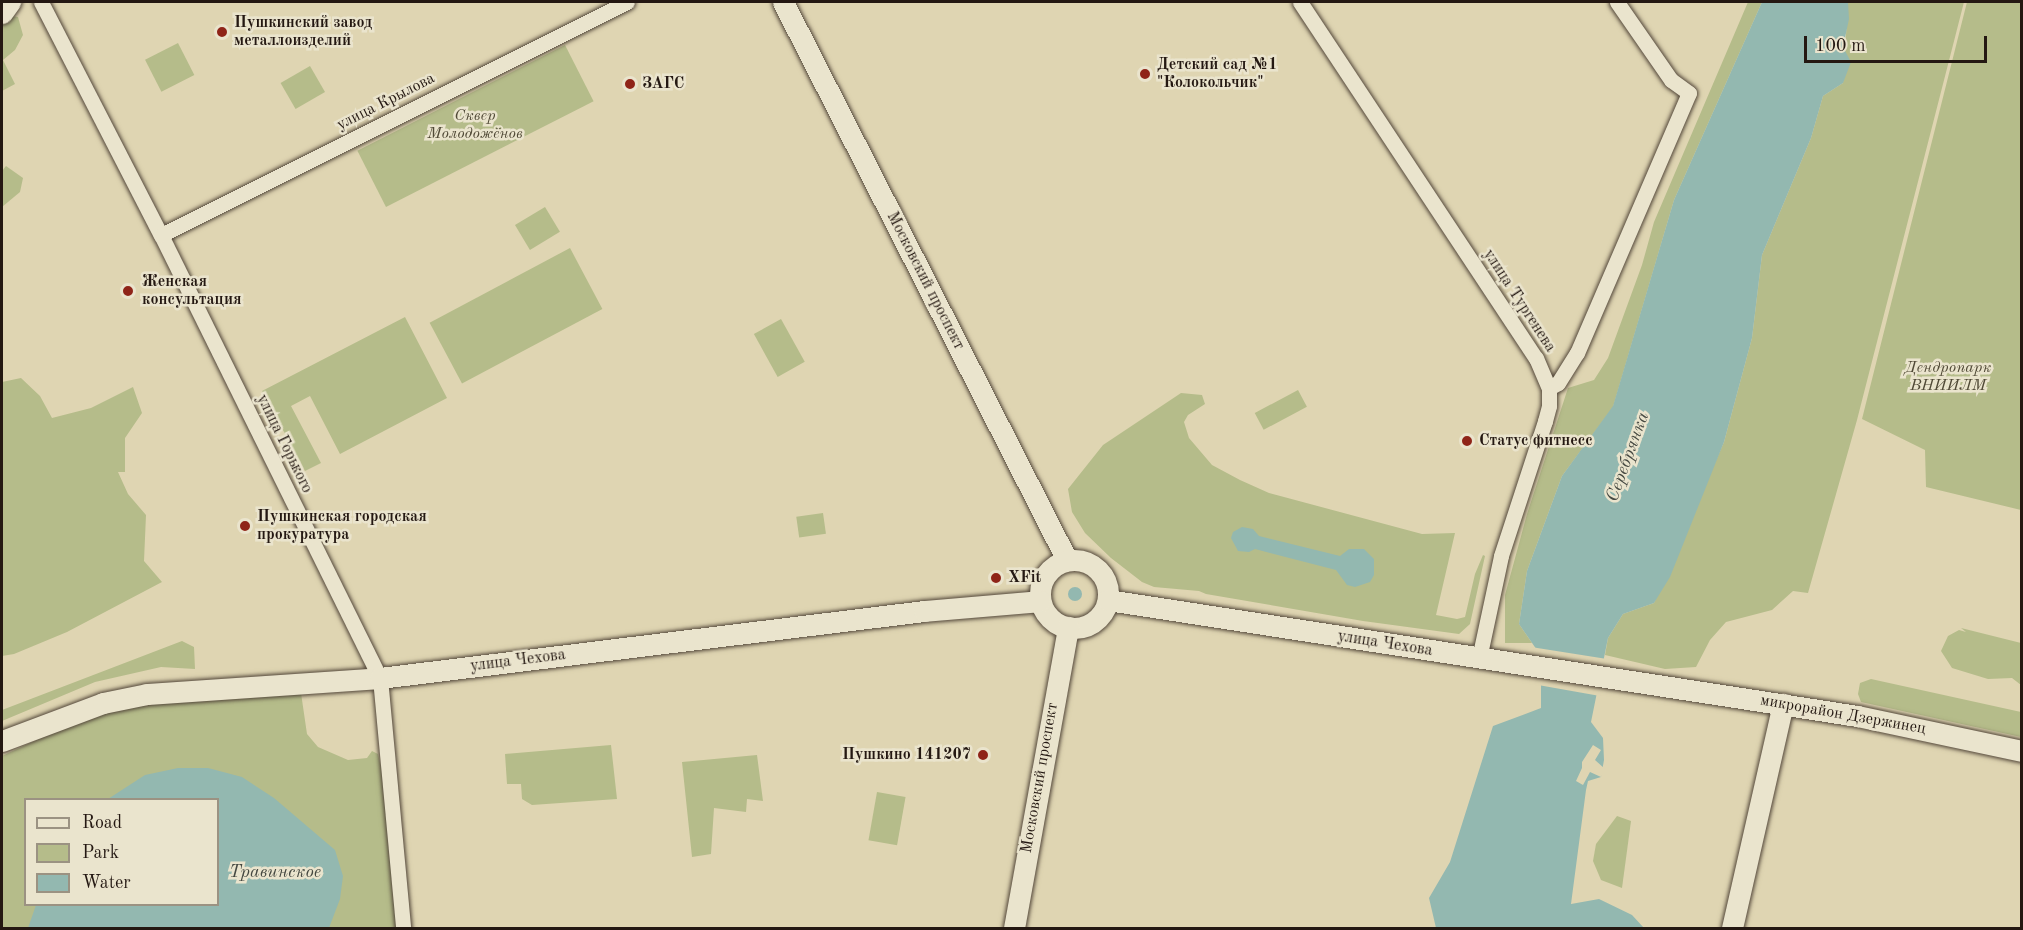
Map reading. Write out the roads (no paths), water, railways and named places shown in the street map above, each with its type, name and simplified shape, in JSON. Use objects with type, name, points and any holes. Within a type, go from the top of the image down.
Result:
[{"type":"main road","points":[[2,13],[10,2]]},
{"type":"main road","name":"Московский проспект","points":[[783,2],[1066,560]]},
{"type":"main road","points":[[1066,560],[1080,560],[1097,569],[1107,586],[1108,600],[1103,612],[1094,622],[1082,627],[1068,627],[1056,622],[1046,613],[1040,601],[1040,588],[1045,575],[1054,566],[1066,560]]},
{"type":"main road","name":"улица Чехова","points":[[1108,600],[1662,688]]},
{"type":"main road","name":"улица Чехова","points":[[2,741],[103,703],[147,694],[380,678],[924,612],[1040,601]]},
{"type":"main road","name":"Московский проспект","points":[[1014,928],[1068,627]]},
{"type":"main road","name":"микрорайон Дзержинец","points":[[1662,688],[1868,718],[2022,751]]},
{"type":"main road","points":[[1732,928],[1783,704]]},
{"type":"street","name":"улица Горького","points":[[41,2],[161,235],[380,678],[403,928]]},
{"type":"street","name":"улица Крылова","points":[[161,235],[627,2]]},
{"type":"street","name":"улица Тургенева","points":[[1299,2],[1536,358],[1549,388],[1550,406],[1500,556],[1479,659]]},
{"type":"street","points":[[1549,388],[1558,383],[1576,353],[1689,93],[1671,80],[1617,2]]},
{"type":"water","name":"Серебрянка","points":[[1762,2],[1848,2],[1849,19],[1843,47],[1851,62],[1843,83],[1823,96],[1811,138],[1762,255],[1752,338],[1724,442],[1670,577],[1654,603],[1623,614],[1608,638],[1591,722],[1603,738],[1604,760],[1601,777],[1588,781],[1571,904],[1599,899],[1632,915],[1644,928],[1436,928],[1429,898],[1450,862],[1493,726],[1541,708],[1541,656],[1519,624],[1527,571],[1562,476],[1613,406],[1674,200]]},
{"type":"water","points":[[1242,527],[1253,529],[1259,536],[1340,556],[1349,549],[1364,549],[1374,559],[1374,575],[1370,582],[1355,587],[1347,585],[1336,570],[1255,549],[1249,552],[1238,551],[1231,538],[1233,532]]},
{"type":"water","points":[[1072,587],[1078,587],[1082,594],[1078,601],[1072,601],[1068,597],[1068,591]]},
{"type":"water","name":"Травинское","points":[[178,768],[208,768],[242,777],[274,798],[335,850],[343,876],[340,899],[329,928],[28,928],[36,906],[219,906],[219,798],[110,798],[145,775]]},
{"type":"place","name":"Пушкинский завод металлоизделий","points":[[222,32]]},
{"type":"place","name":"Детский сад №1 \"Колокольчик\"","points":[[1145,74]]},
{"type":"place","name":"ЗАГС","points":[[630,84]]},
{"type":"place","name":"Женская консультация","points":[[128,291]]},
{"type":"place","name":"Статус фитнесс","points":[[1467,441]]},
{"type":"place","name":"Пушкинская городская прокуратура","points":[[245,526]]},
{"type":"place","name":"XFit","points":[[996,578]]},
{"type":"place","name":"Пушкино 141207","points":[[983,755]]},
{"type":"park label","name":"Сквер Молодожёнов","points":[[475,125]]},
{"type":"park label","name":"Дендропарк ВНИИЛМ","points":[[1948,377]]}]
